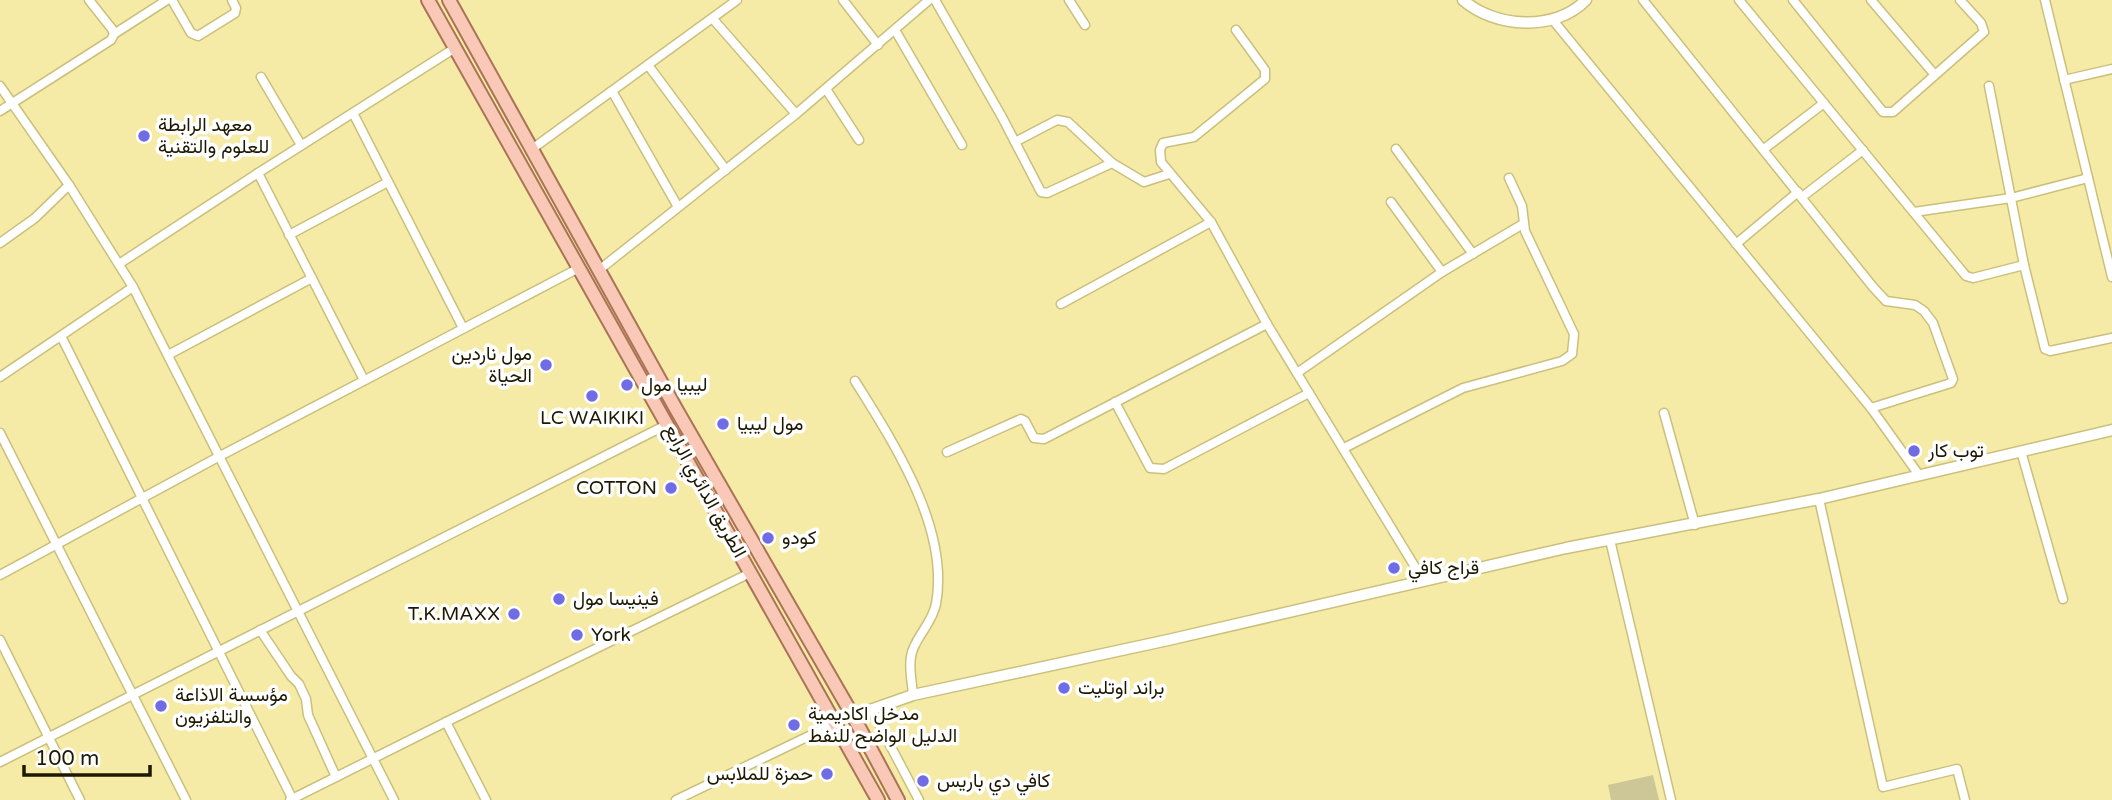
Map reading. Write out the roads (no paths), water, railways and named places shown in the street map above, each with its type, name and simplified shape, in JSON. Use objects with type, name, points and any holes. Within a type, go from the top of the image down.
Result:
[{"type":"main road","name":"الطريق الدائري الرابع","points":[[428,0],[878,800]]},
{"type":"main road","name":"الطريق الدائري الرابع","points":[[449,0],[898,800]]},
{"type":"main road","points":[[551,219],[565,210]]},
{"type":"street","points":[[89,0],[114,34]]},
{"type":"street","points":[[0,111],[111,40],[114,34],[170,0],[191,33],[198,36],[235,13],[232,0]]},
{"type":"street","points":[[843,0],[878,45]]},
{"type":"street","points":[[599,270],[796,114],[929,0]]},
{"type":"street","points":[[935,0],[1002,117],[1037,188],[1045,193],[1112,163]]},
{"type":"street","points":[[1069,0],[1085,25]]},
{"type":"street","points":[[1463,0],[1475,9],[1502,20],[1522,22],[1552,19],[1569,13],[1586,0]]},
{"type":"street","points":[[1643,0],[1872,287],[1886,301],[1915,305],[1924,311],[1933,323],[1953,379],[1951,383],[1871,408]]},
{"type":"street","points":[[1739,0],[1966,276],[1973,278],[2024,265]]},
{"type":"street","points":[[1793,0],[1883,111],[1893,112],[1984,32],[1981,23],[1960,0]]},
{"type":"street","points":[[1871,0],[1935,75]]},
{"type":"street","points":[[2045,0],[2112,277]]},
{"type":"street","points":[[532,149],[713,19],[733,1]]},
{"type":"street","points":[[713,19],[796,114]]},
{"type":"street","points":[[1552,19],[1871,408],[1919,475]]},
{"type":"street","points":[[895,30],[962,145]]},
{"type":"street","points":[[1236,30],[1264,69],[1265,79],[1188,140],[1163,143],[1160,158],[1169,174],[1191,195],[1211,222],[1267,324],[1423,580]]},
{"type":"street","points":[[119,264],[455,48]]},
{"type":"street","points":[[648,65],[726,170]]},
{"type":"street","points":[[2064,80],[2112,69]]},
{"type":"street","points":[[261,77],[301,145]]},
{"type":"street","points":[[0,86],[133,287],[394,800]]},
{"type":"street","points":[[1989,86],[2024,265],[2045,349],[2050,351],[2112,338]]},
{"type":"street","points":[[826,89],[859,140]]},
{"type":"street","points":[[612,91],[678,207]]},
{"type":"street","points":[[1764,149],[1824,103]]},
{"type":"street","points":[[352,113],[463,328]]},
{"type":"street","points":[[1015,142],[1057,120],[1062,120],[1068,122],[1112,163],[1144,182],[1169,174]]},
{"type":"street","points":[[1396,149],[1473,254]]},
{"type":"street","points":[[1736,244],[1800,194],[1863,150]]},
{"type":"street","points":[[258,173],[364,380]]},
{"type":"street","points":[[1344,448],[1463,388],[1557,363],[1570,357],[1574,350],[1574,334],[1523,224],[1522,206],[1509,178]]},
{"type":"street","points":[[1914,212],[2011,198],[2088,178]]},
{"type":"street","points":[[289,235],[388,182]]},
{"type":"street","points":[[0,243],[35,218],[68,186]]},
{"type":"street","points":[[1391,202],[1442,272]]},
{"type":"street","points":[[1061,304],[1211,222]]},
{"type":"street","points":[[1297,373],[1442,272],[1523,224]]},
{"type":"street","points":[[0,575],[579,268]]},
{"type":"street","points":[[168,355],[312,278]]},
{"type":"street","points":[[0,377],[133,287]]},
{"type":"street","points":[[947,452],[1021,419],[1025,421],[1034,438],[1044,439],[1267,324]]},
{"type":"street","points":[[61,336],[291,800],[750,573]]},
{"type":"street","points":[[855,381],[906,469],[922,504],[933,538],[938,586],[936,607],[911,654],[913,695]]},
{"type":"street","points":[[1115,402],[1150,468],[1157,470],[1164,469],[1309,393]]},
{"type":"street","points":[[1664,413],[1695,525]]},
{"type":"street","points":[[0,762],[668,424]]},
{"type":"street","points":[[853,716],[913,695],[1168,640],[1423,580],[1819,499],[2112,430]]},
{"type":"street","points":[[0,433],[186,800]]},
{"type":"street","points":[[2021,451],[2063,599]]},
{"type":"street","points":[[1819,499],[1883,787],[1957,769],[1965,800]]},
{"type":"street","points":[[1610,540],[1671,800]]},
{"type":"street","points":[[260,630],[299,684],[306,699],[307,715],[336,777]]},
{"type":"street","points":[[0,640],[80,800]]},
{"type":"street","points":[[871,709],[919,800]]},
{"type":"street","points":[[446,722],[486,800]]},
{"type":"street","points":[[676,800],[836,723]]},
{"type":"place","name":"معهد الرابطة للعلوم والتقنية","points":[[144,136]]},
{"type":"place","name":"مول ناردين الحياة","points":[[546,365]]},
{"type":"place","name":"ليبيا مول","points":[[627,385]]},
{"type":"place","name":"LC WAIKIKI","points":[[592,396]]},
{"type":"place","name":"مول ليبيا","points":[[723,424]]},
{"type":"place","name":"توب كار","points":[[1914,451]]},
{"type":"place","name":"COTTON","points":[[671,488]]},
{"type":"place","name":"كودو","points":[[768,538]]},
{"type":"place","name":"قراج كافي","points":[[1394,568]]},
{"type":"place","name":"فينيسا مول","points":[[559,599]]},
{"type":"place","name":"T.K.MAXX","points":[[514,614]]},
{"type":"place","name":"York","points":[[577,635]]},
{"type":"place","name":"براند اوتليت","points":[[1064,688]]},
{"type":"place","name":"مؤسسة الاذاعة والتلفزيون","points":[[161,706]]},
{"type":"place","name":"مدخل اكاديمية الدليل الواضح للنفط","points":[[794,725]]},
{"type":"place","name":"حمزة للملابس","points":[[827,774]]},
{"type":"place","name":"كافي دي باريس","points":[[923,781]]}]
